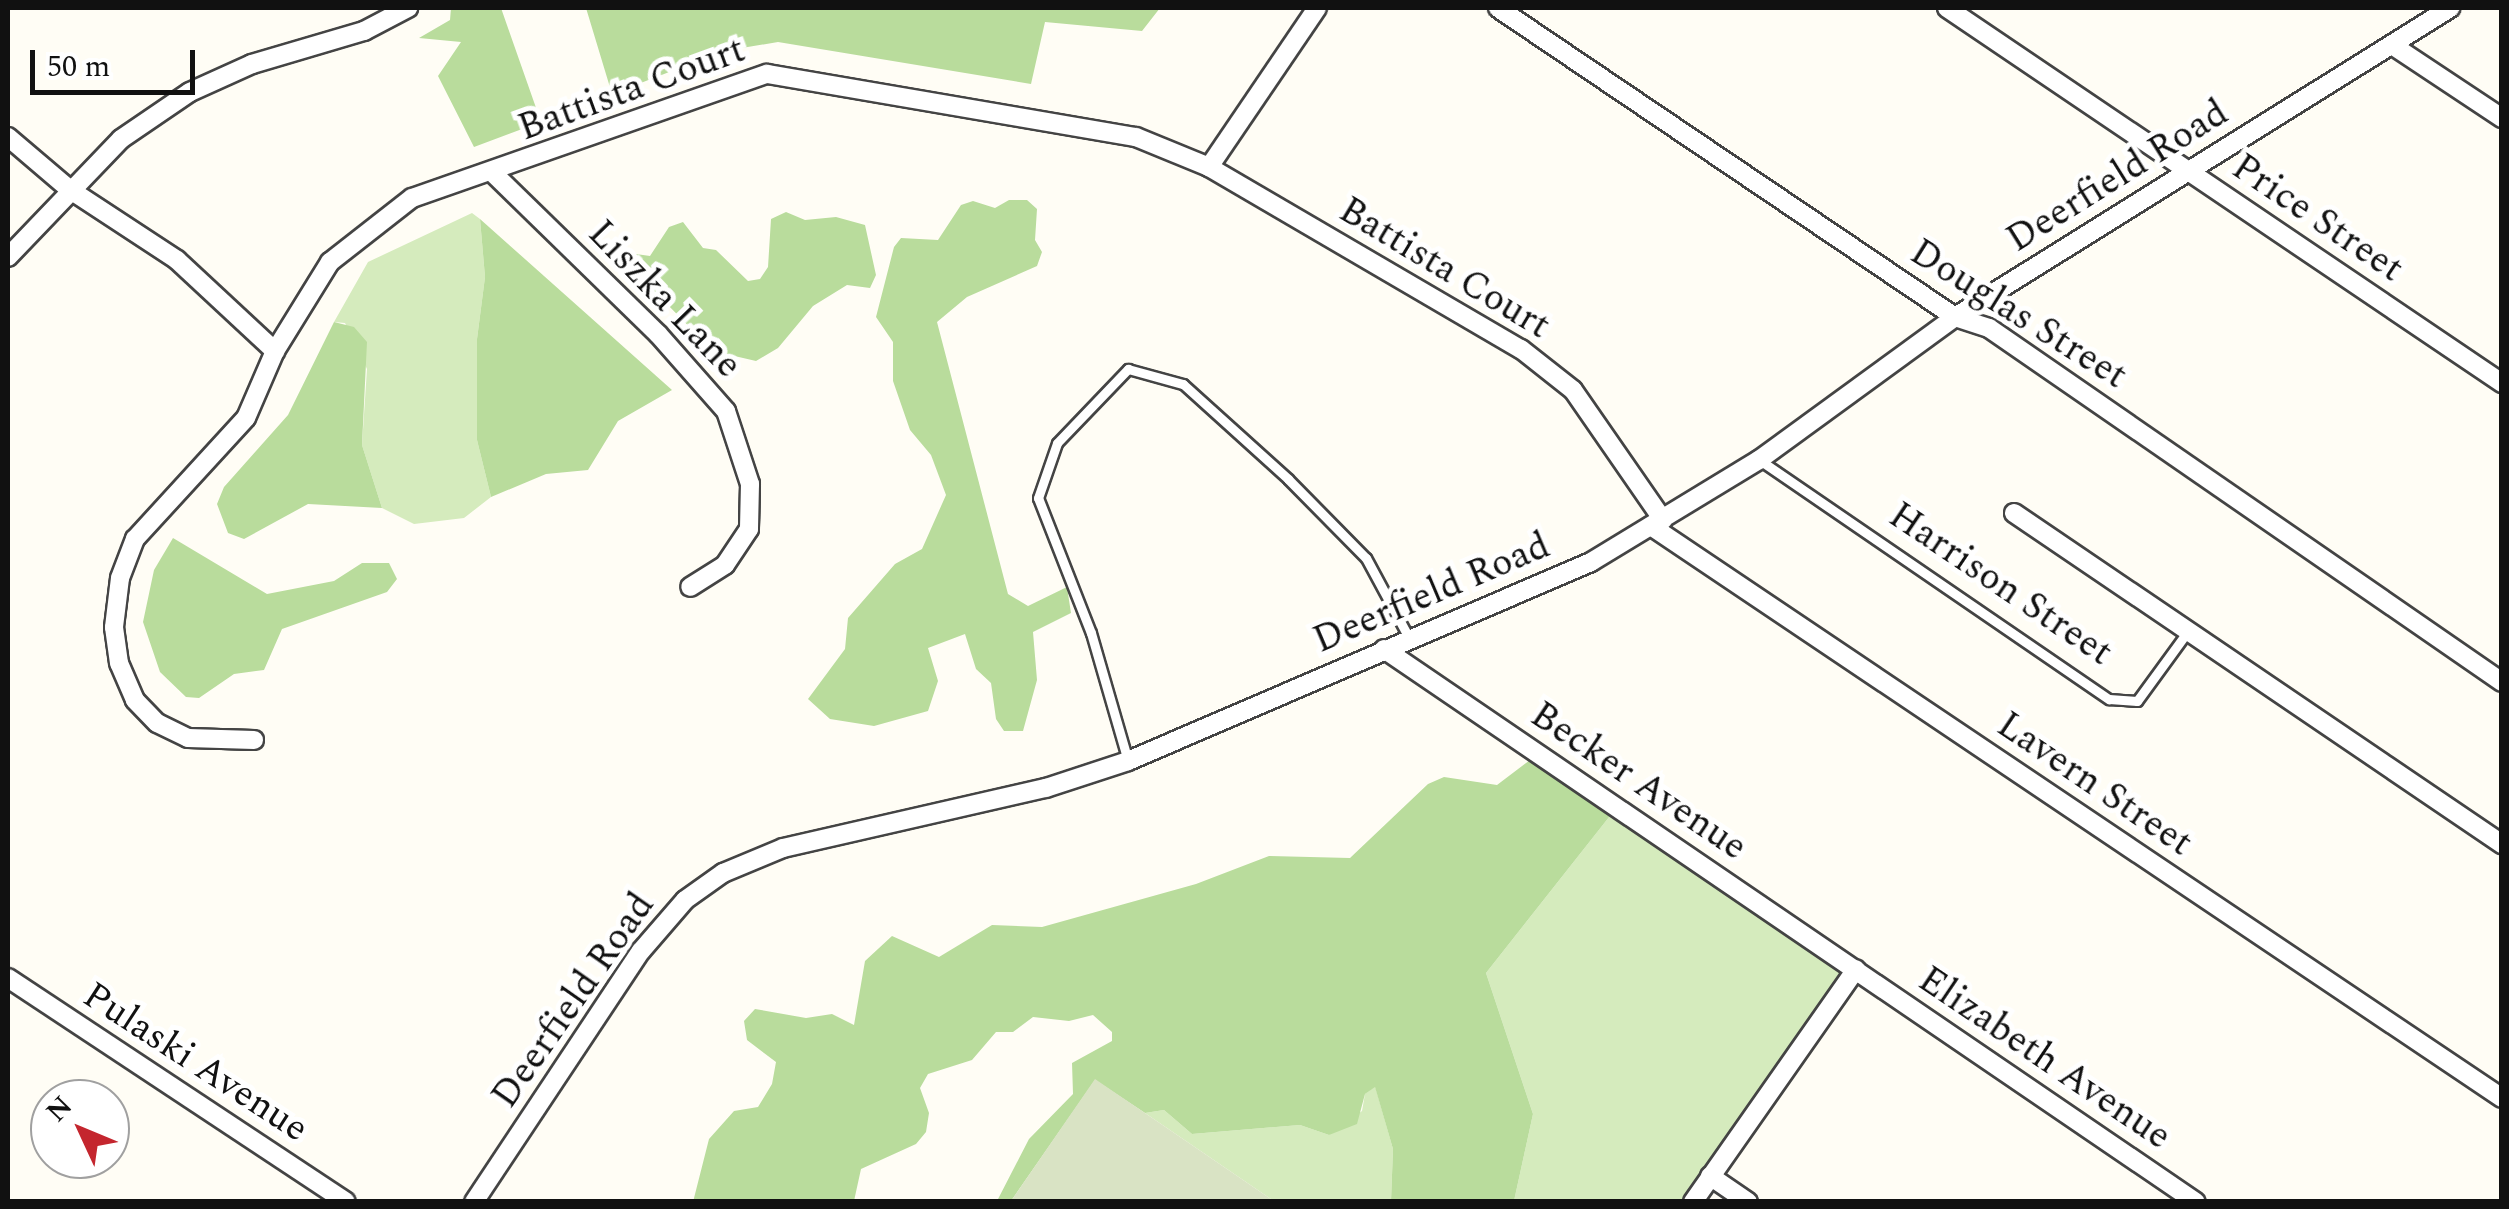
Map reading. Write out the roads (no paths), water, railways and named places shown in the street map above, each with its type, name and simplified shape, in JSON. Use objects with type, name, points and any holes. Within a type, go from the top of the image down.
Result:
[{"type":"street","points":[[8,257],[121,139],[190,92],[252,64],[364,31],[408,8]]},
{"type":"street","points":[[1209,167],[1317,8]]},
{"type":"street","name":"Douglas Street","points":[[1498,8],[1955,317],[1989,328],[2502,682]]},
{"type":"street","name":"Price Street","points":[[1947,8],[2502,384]]},
{"type":"street","name":"Deerfield Road","points":[[474,1202],[641,951],[685,900],[723,872],[783,848],[1046,788],[1128,761],[1591,562],[1759,460],[1955,317],[2450,8]]},
{"type":"street","points":[[2392,44],[2502,118]]},
{"type":"street","name":"Battista Court","points":[[254,740],[188,738],[158,723],[135,700],[119,663],[114,627],[120,578],[135,540],[246,418],[275,351],[330,262],[412,198],[494,174],[768,74],[1136,137],[1209,167],[1520,349],[1573,390],[1657,523]]},
{"type":"street","points":[[8,136],[69,189],[178,260],[275,351]]},
{"type":"street","name":"Liszka Lane","points":[[494,174],[658,334],[726,411],[750,484],[749,528],[725,564],[690,587]]},
{"type":"street","name":"Harrison Street","points":[[2014,513],[2502,844]]},
{"type":"street","name":"Lavern Street","points":[[1657,523],[2502,1098]]},
{"type":"street","name":"Becker Avenue","points":[[1384,649],[1856,969]]},
{"type":"street","points":[[1692,1202],[1856,969]]},
{"type":"street","name":"Elizabeth Avenue","points":[[1856,969],[2188,1199]]},
{"type":"street","name":"Pulaski Avenue","points":[[8,978],[346,1202]]},
{"type":"street","points":[[1710,1176],[1748,1202]]},
{"type":"lane","points":[[1128,761],[1086,618],[1038,498],[1057,443],[1128,370],[1183,384],[1288,480],[1366,558],[1409,638]]},
{"type":"lane","name":"Harrison Street","points":[[1759,460],[2109,699],[2137,701],[2188,631]]}]
